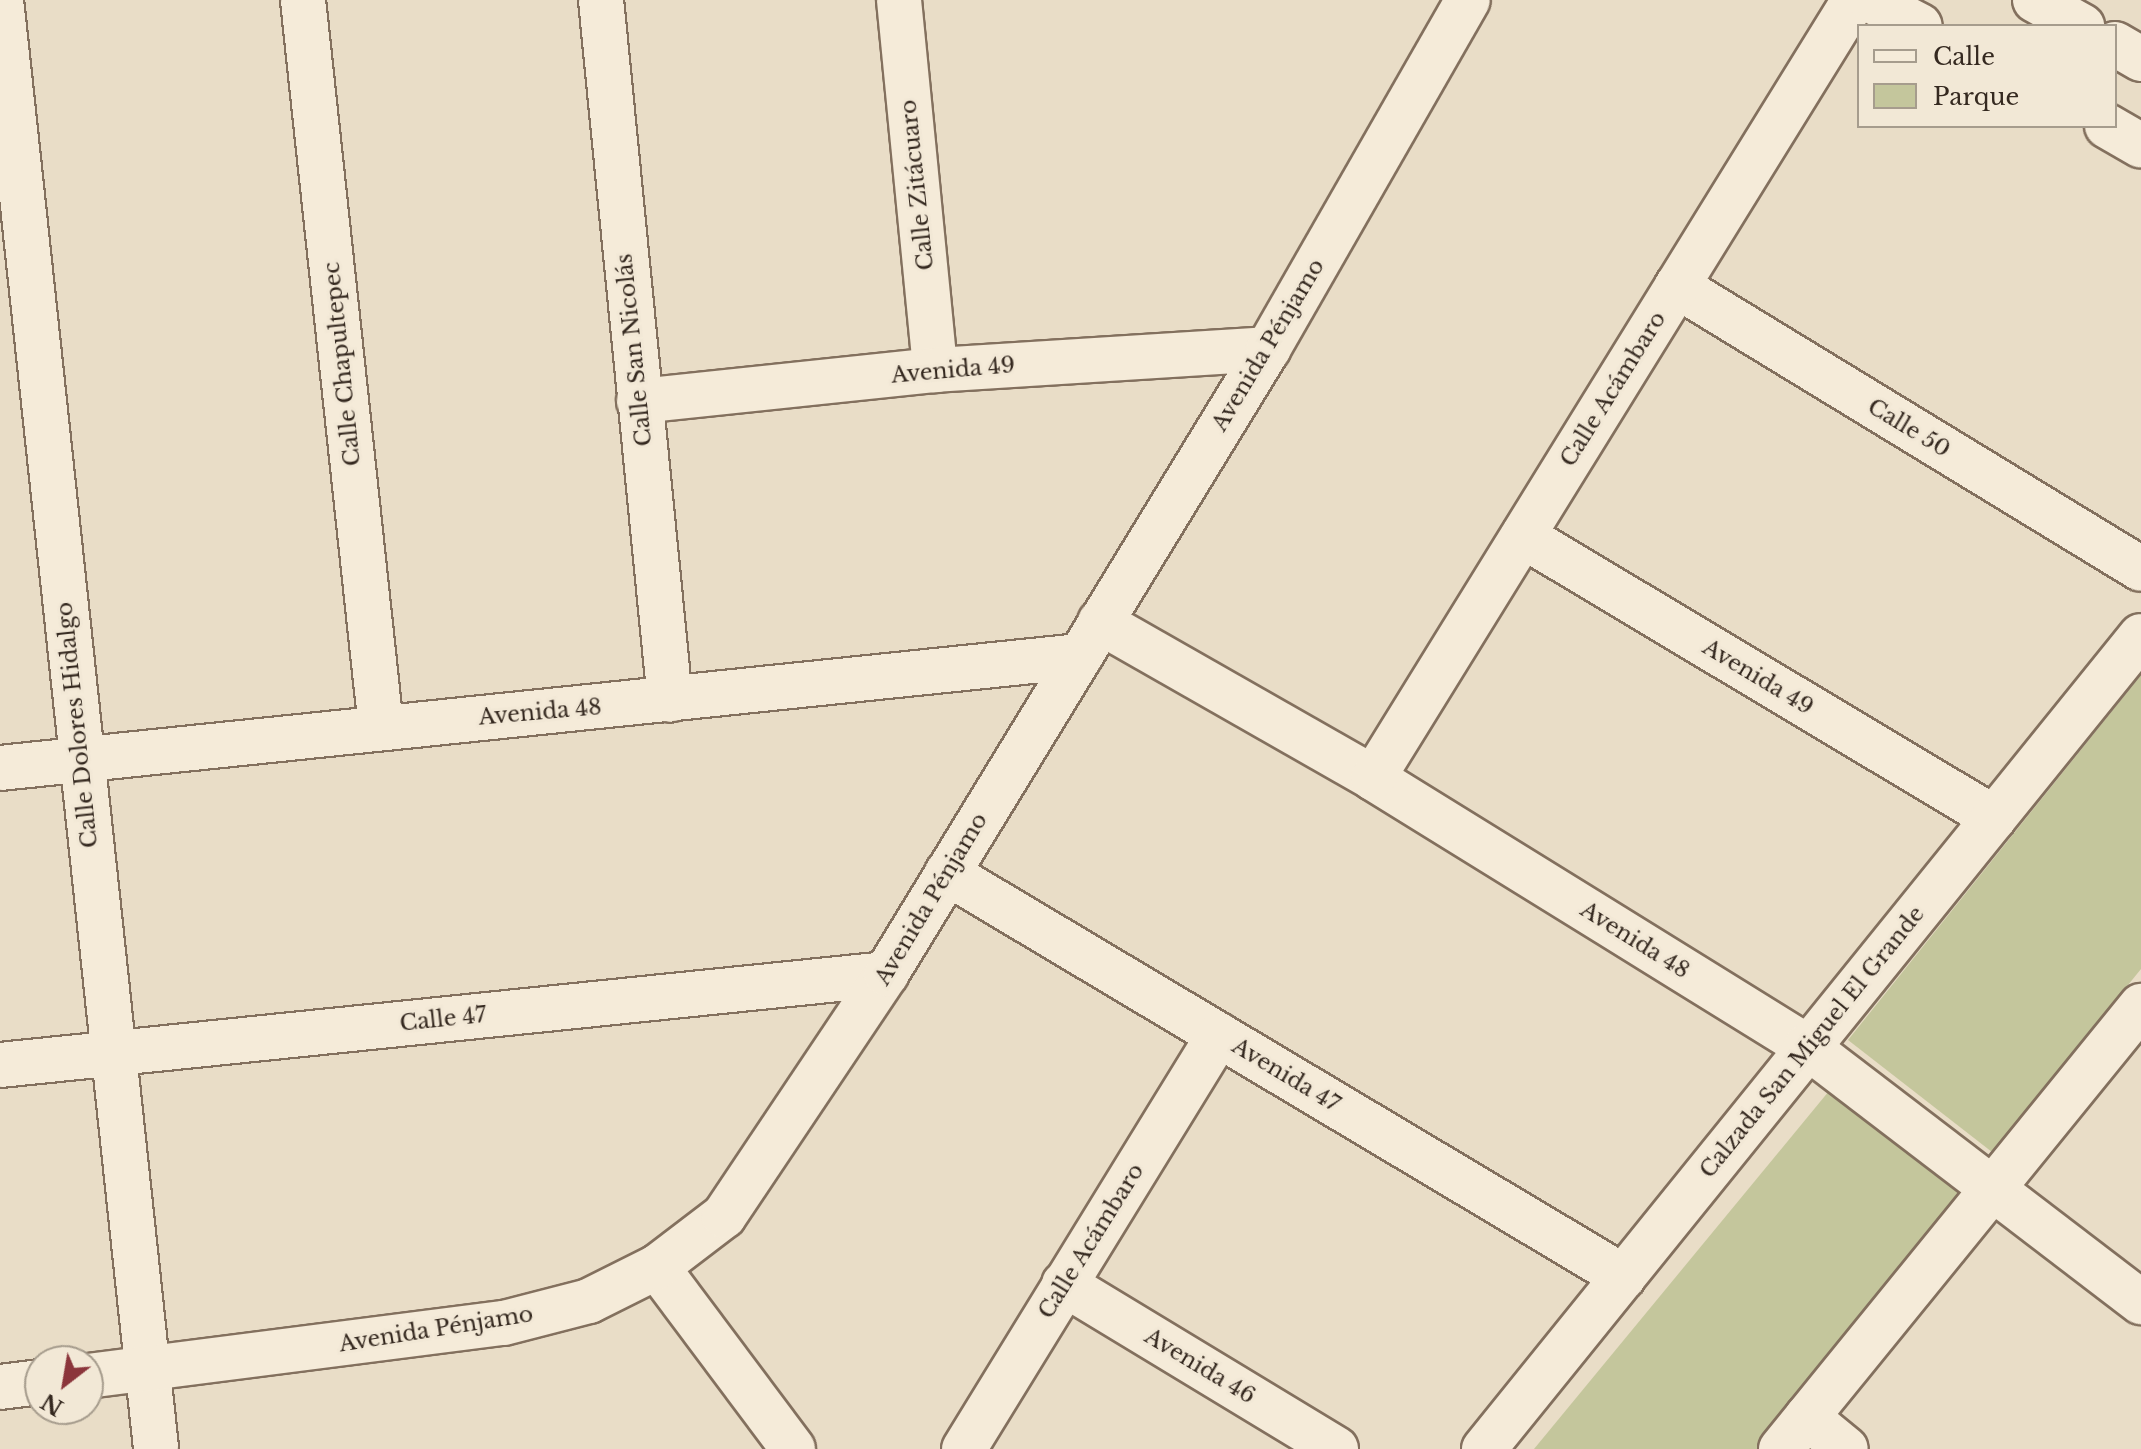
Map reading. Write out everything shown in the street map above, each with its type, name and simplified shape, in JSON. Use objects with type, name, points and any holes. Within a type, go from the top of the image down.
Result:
[{"type":"street","name":"Calle Dolores Hidalgo","points":[[1,0],[156,1449]]},
{"type":"street","name":"Calle Chapultepec","points":[[303,0],[381,728]]},
{"type":"street","name":"Calle San Nicolás","points":[[601,0],[670,700]]},
{"type":"street","name":"Calle Zitácuaro","points":[[899,0],[935,370]]},
{"type":"street","name":"Avenida Pénjamo","points":[[104,1374],[504,1323],[589,1301],[657,1267],[724,1216],[886,974],[1268,349],[1468,0]]},
{"type":"street","name":"Calle Acámbaro","points":[[1373,778],[1854,0]]},
{"type":"street","points":[[1870,0],[1916,24]]},
{"type":"street","points":[[2035,0],[2078,24]]},
{"type":"street","points":[[2117,45],[2141,59]]},
{"type":"street","points":[[2110,128],[2141,146]]},
{"type":"street","name":"Calle 50","points":[[1677,286],[2141,569]]},
{"type":"street","name":"Avenida 49","points":[[639,401],[935,370],[1268,349]]},
{"type":"street","name":"Avenida 49","points":[[1523,536],[1994,818]]},
{"type":"street","name":"Calzada San Miguel El Grande","points":[[1484,1449],[1806,1046],[2141,636]]},
{"type":"street","name":"Avenida 48","points":[[0,768],[670,700],[1090,639],[1373,778],[1806,1046],[1997,1187],[2141,1302]]},
{"type":"street","name":"Avenida 47","points":[[947,873],[1624,1277]]},
{"type":"street","name":"Calle 47","points":[[0,1065],[886,974]]},
{"type":"street","points":[[1846,1449],[1794,1433],[2141,1006]]},
{"type":"street","name":"Calle Acámbaro","points":[[964,1449],[1219,1035]]},
{"type":"street","points":[[657,1267],[793,1449]]},
{"type":"street","name":"Avenida 46","points":[[1064,1284],[1336,1449]]},
{"type":"street","points":[[0,1387],[24,1384]]},
{"type":"green space","points":[[2141,675],[2141,969],[1992,1152],[1848,1040]]},
{"type":"green space","points":[[1829,1091],[1995,1183],[1773,1449],[1534,1449]]}]
